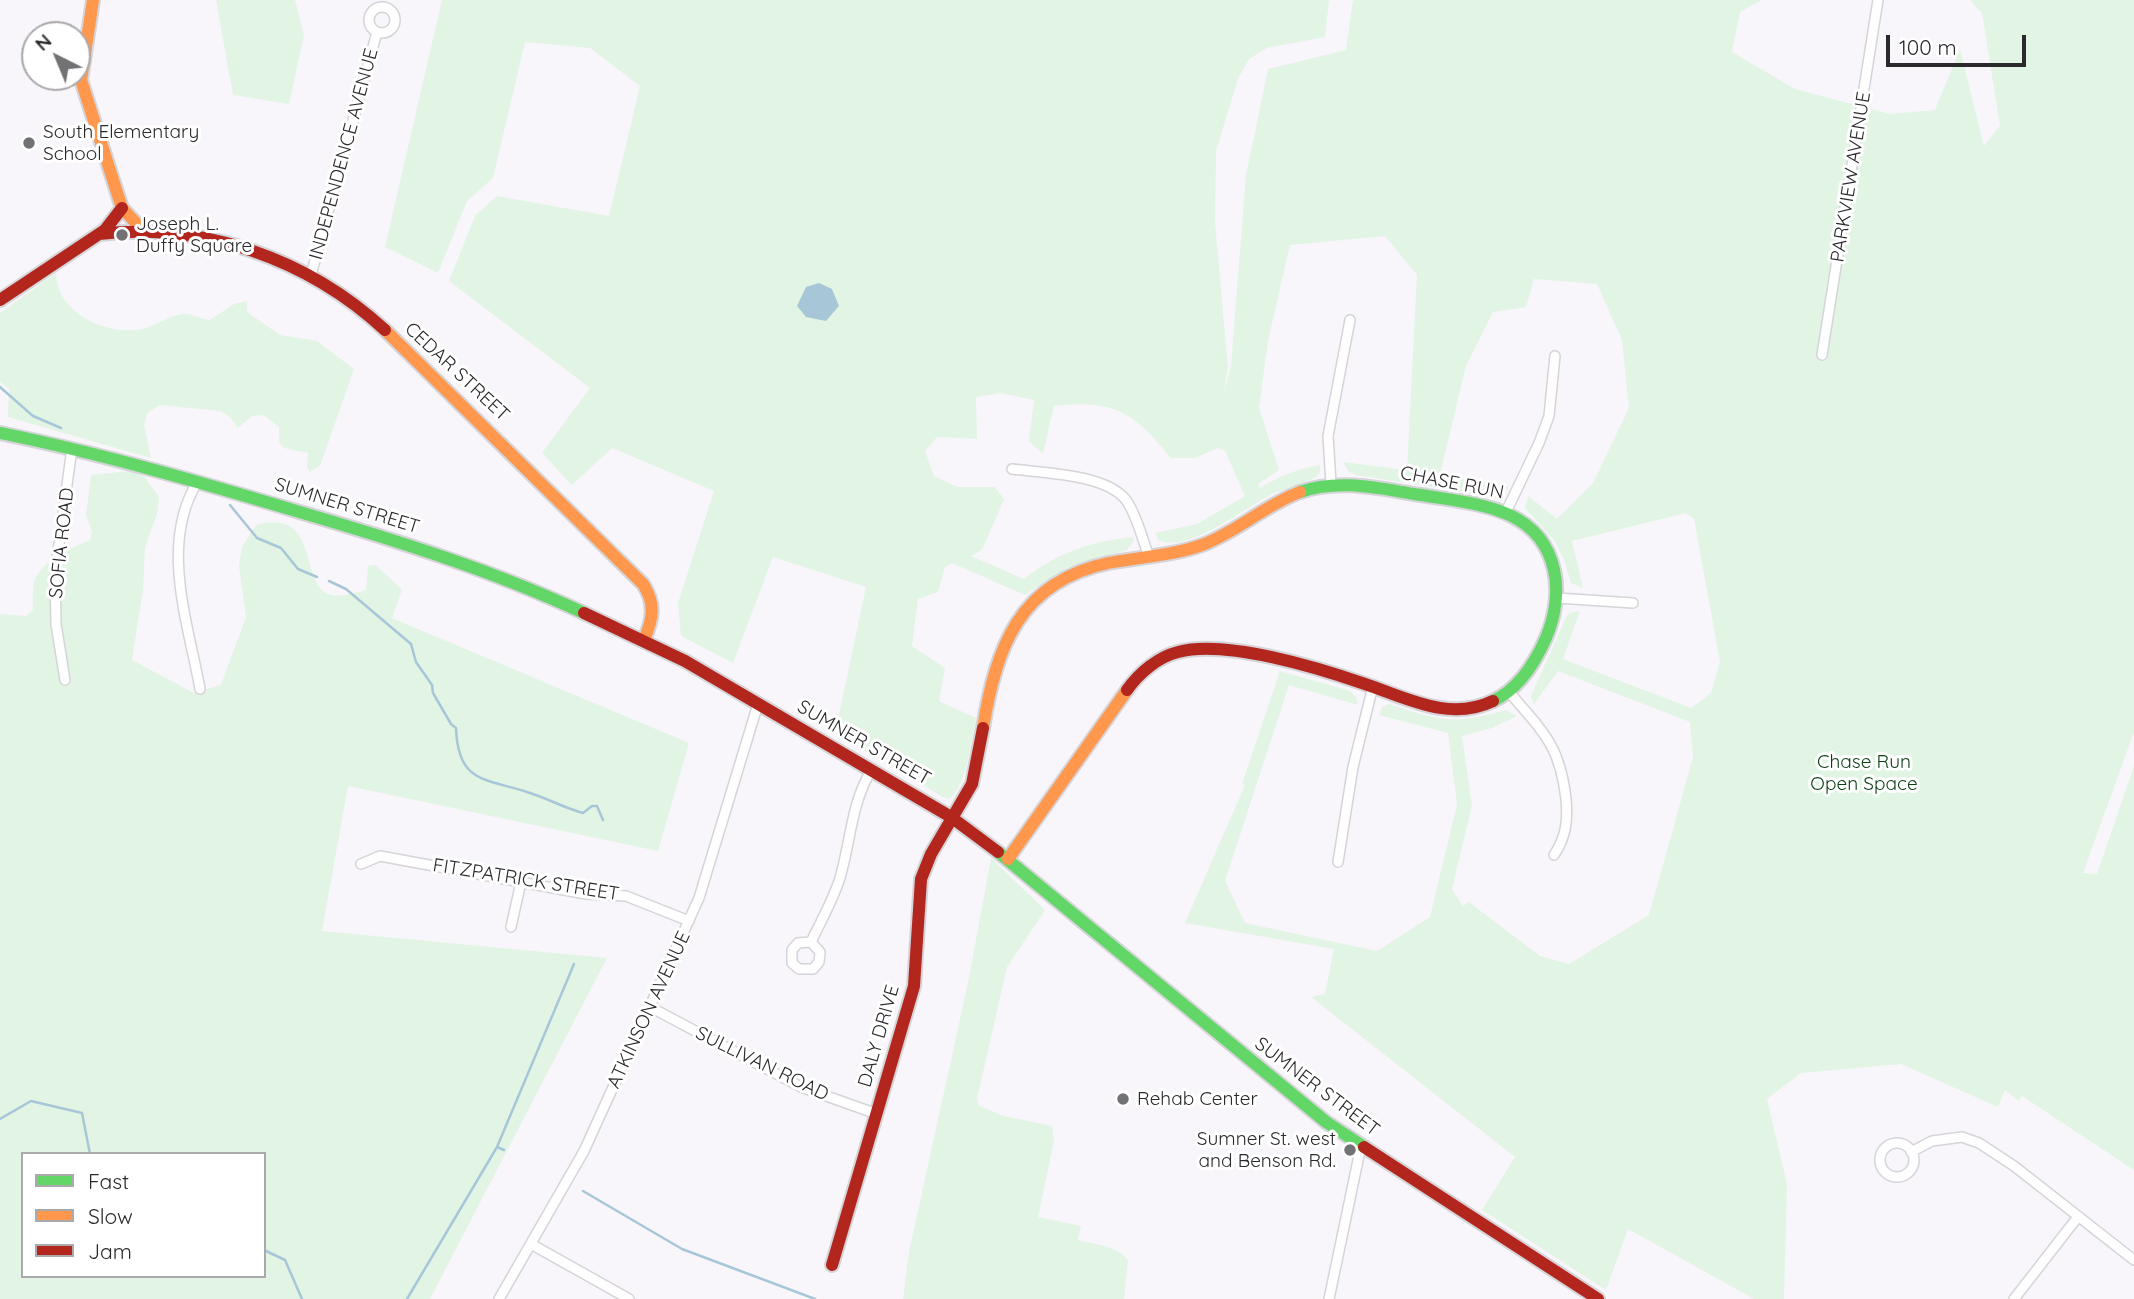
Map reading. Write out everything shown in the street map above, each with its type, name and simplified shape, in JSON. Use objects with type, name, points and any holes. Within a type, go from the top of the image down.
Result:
[{"type":"street","points":[[93,0],[81,80],[122,208]]},
{"type":"street","name":"PARKVIEW AVENUE","points":[[1822,355],[1878,0]]},
{"type":"street","name":"INDEPENDENCE AVENUE","points":[[311,275],[377,32]]},
{"type":"street","name":"CEDAR STREET","points":[[0,300],[99,234],[115,221],[122,208],[136,223],[149,229],[243,249],[311,275],[349,300],[480,419],[643,584],[650,594],[655,611],[644,640]]},
{"type":"street","name":"CEDAR STREET","points":[[99,234],[149,229]]},
{"type":"street","points":[[1331,483],[1328,436],[1350,320]]},
{"type":"street","points":[[1506,512],[1535,453],[1549,416],[1555,356]]},
{"type":"street","name":"SUMNER STREET","points":[[0,433],[72,448],[198,481],[428,551],[542,594],[644,640],[872,769],[951,817],[1008,859],[1291,1095],[1361,1146],[1598,1299]]},
{"type":"street","name":"SOFIA ROAD","points":[[65,680],[56,624],[55,582],[72,448]]},
{"type":"street","points":[[1012,469],[1103,483],[1118,491],[1127,502],[1149,556]]},
{"type":"street","points":[[198,481],[184,506],[177,554],[200,688]]},
{"type":"street","name":"CHASE RUN","points":[[951,817],[972,783],[997,660],[1018,618],[1043,592],[1066,576],[1089,567],[1205,544],[1288,496],[1331,483],[1490,506],[1529,526],[1548,547],[1556,576],[1557,598],[1537,655],[1524,678],[1509,692],[1480,707],[1457,709],[1427,706],[1373,686],[1285,661],[1192,649],[1163,658],[1139,677],[1123,695],[1008,859]]},
{"type":"street","points":[[1557,598],[1633,603]]},
{"type":"street","points":[[1338,862],[1353,767],[1373,686]]},
{"type":"street","points":[[1509,692],[1550,741],[1561,763],[1567,824],[1554,855]]},
{"type":"street","name":"ATKINSON AVENUE","points":[[499,1299],[584,1151],[689,921],[711,866],[758,704]]},
{"type":"street","points":[[811,942],[839,880],[858,797],[872,769]]},
{"type":"street","name":"DALY DRIVE","points":[[832,1265],[916,977],[917,899],[921,878],[951,817]]},
{"type":"street","name":"FITZPATRICK STREET","points":[[361,864],[380,856],[586,894],[626,896],[689,921]]},
{"type":"street","points":[[511,927],[521,882]]},
{"type":"street","name":"SULLIVAN ROAD","points":[[650,1007],[780,1077],[877,1114]]},
{"type":"street","points":[[1911,1152],[1932,1141],[1962,1137],[1979,1143],[2014,1166],[2134,1260]]},
{"type":"street","points":[[1329,1299],[1361,1146]]},
{"type":"street","points":[[2014,1299],[2077,1218]]},
{"type":"street","points":[[531,1244],[629,1299]]},
{"type":"green space","points":[[216,0],[295,0],[304,35],[289,104],[233,95]]},
{"type":"green space","name":"Chase Run Open Space","points":[[442,0],[1329,0],[1325,37],[1267,48],[1249,59],[1238,79],[1216,151],[1215,222],[1228,368],[1223,396],[1231,366],[1246,175],[1268,69],[1346,50],[1353,0],[1762,0],[1740,12],[1732,52],[1795,89],[1890,114],[1935,110],[1960,49],[1984,146],[2000,126],[1982,13],[1970,0],[2134,0],[2134,732],[2083,873],[2097,874],[2134,766],[2134,1170],[2022,1096],[2019,1101],[2005,1090],[1998,1107],[1901,1064],[1801,1073],[1767,1099],[1787,1184],[1784,1299],[1754,1299],[1628,1229],[1606,1290],[1482,1210],[1515,1157],[1311,997],[1325,994],[1334,949],[1185,923],[1245,785],[1242,784],[1280,671],[1350,691],[1356,697],[1358,705],[1289,685],[1225,881],[1245,923],[1377,951],[1430,917],[1457,804],[1448,733],[1379,715],[1382,707],[1389,704],[1447,719],[1472,718],[1506,710],[1517,716],[1492,728],[1462,736],[1472,806],[1452,889],[1463,906],[1469,902],[1540,956],[1569,964],[1649,915],[1693,757],[1690,722],[1558,671],[1534,704],[1531,696],[1566,617],[1570,613],[1580,611],[1563,659],[1691,708],[1711,693],[1720,662],[1694,519],[1686,513],[1572,541],[1583,588],[1571,583],[1564,559],[1553,539],[1525,508],[1528,496],[1557,519],[1593,483],[1629,408],[1622,340],[1597,284],[1534,279],[1526,307],[1493,312],[1466,366],[1440,474],[1509,487],[1498,498],[1356,475],[1349,472],[1343,462],[1407,470],[1417,275],[1385,236],[1290,245],[1268,341],[1259,408],[1279,470],[1258,484],[1260,488],[1289,474],[1320,465],[1320,472],[1309,481],[1272,494],[1216,527],[1185,541],[1170,543],[1158,540],[1155,533],[1197,524],[1245,496],[1225,451],[1218,448],[1195,458],[1171,458],[1146,430],[1122,412],[1075,404],[1054,406],[1043,454],[1029,441],[1034,400],[1001,393],[976,397],[977,439],[937,437],[925,451],[934,476],[957,487],[995,487],[1004,499],[982,550],[971,556],[1024,579],[1062,555],[1089,545],[1133,537],[1134,540],[1127,550],[1066,568],[1025,595],[952,563],[945,567],[938,592],[918,599],[912,646],[945,668],[939,701],[976,718],[964,775],[954,794],[948,799],[835,733],[866,587],[773,557],[733,663],[681,636],[678,603],[714,491],[612,448],[572,485],[542,453],[590,388],[449,281],[475,216],[497,196],[609,216],[640,86],[590,48],[525,42],[493,178],[467,201],[438,273],[385,247]]},
{"type":"green space","points":[[56,273],[58,287],[73,310],[99,325],[113,329],[142,329],[182,314],[210,320],[234,304],[247,301],[247,312],[280,335],[317,341],[354,369],[320,466],[310,472],[307,468],[308,453],[284,448],[279,442],[279,427],[263,415],[252,416],[238,428],[230,417],[220,411],[160,405],[147,413],[144,425],[151,458],[8,417],[9,389],[0,382],[0,313]]},
{"type":"green space","points":[[128,471],[144,476],[159,497],[157,514],[145,547],[143,590],[132,660],[194,693],[221,685],[246,617],[239,566],[242,547],[256,525],[276,522],[290,526],[299,535],[319,587],[328,594],[342,595],[366,590],[368,566],[376,565],[402,590],[392,618],[689,743],[658,851],[348,786],[322,931],[607,958],[430,1299],[0,1299],[0,614],[26,616],[33,610],[34,582],[42,568],[58,556],[90,540],[92,532],[86,515],[91,475]]},
{"type":"green space","points":[[991,858],[1045,910],[1007,967],[977,1099],[979,1106],[1004,1116],[1052,1126],[1054,1141],[1038,1217],[1081,1226],[1078,1240],[1105,1246],[1124,1256],[1128,1261],[1124,1299],[903,1299],[909,1252],[969,978]]},
{"type":"water","points":[[819,283],[832,289],[839,306],[826,321],[806,317],[797,306],[806,287]]},
{"type":"waterway","points":[[0,387],[33,416],[61,428]]},
{"type":"waterway","points":[[230,505],[257,538],[281,548],[298,569],[317,577]]},
{"type":"waterway","points":[[329,581],[346,589],[411,644],[416,662],[432,685],[433,693],[451,724],[456,728],[458,746],[468,769],[486,780],[534,794],[583,813],[592,806],[597,806],[603,820]]},
{"type":"waterway","points":[[497,1147],[574,964]]},
{"type":"waterway","points":[[0,1119],[31,1101],[82,1113],[90,1152]]},
{"type":"waterway","points":[[407,1299],[497,1147],[504,1150]]},
{"type":"waterway","points":[[583,1191],[682,1249],[815,1299]]},
{"type":"waterway","points":[[266,1251],[285,1260],[302,1299]]},
{"type":"traffic: fast","points":[[0,433],[153,470],[374,535],[481,570],[584,613]]},
{"type":"traffic: fast","points":[[1300,492],[1345,485],[1462,502],[1502,512],[1535,533],[1546,549],[1554,570],[1556,595],[1552,621],[1531,666],[1511,690],[1493,701]]},
{"type":"traffic: fast","points":[[998,852],[1326,1122],[1364,1147]]},
{"type":"traffic: slow","points":[[93,0],[81,80],[122,208],[136,223],[146,228]]},
{"type":"traffic: slow","points":[[385,330],[643,584],[650,598],[652,612],[644,640]]},
{"type":"traffic: slow","points":[[983,728],[995,671],[1005,646],[1017,623],[1033,602],[1053,586],[1078,572],[1108,563],[1167,554],[1202,545],[1300,492]]},
{"type":"traffic: slow","points":[[1008,859],[1127,690]]},
{"type":"traffic: jam","points":[[0,300],[105,230],[122,208]]},
{"type":"traffic: jam","points":[[99,234],[177,234],[215,240],[252,251],[323,283],[385,330]]},
{"type":"traffic: jam","points":[[584,613],[685,661],[951,817],[998,852]]},
{"type":"traffic: jam","points":[[1127,690],[1149,666],[1171,654],[1198,649],[1221,649],[1298,663],[1428,706],[1460,709],[1493,701]]},
{"type":"traffic: jam","points":[[832,1265],[914,986],[921,879],[931,854],[972,784],[983,728]]},
{"type":"traffic: jam","points":[[1364,1147],[1598,1299]]},
{"type":"place","name":"South Elementary School","points":[[29,143]]},
{"type":"place","name":"Joseph L. Duffy Square","points":[[122,235]]},
{"type":"place","name":"Rehab Center","points":[[1123,1099]]},
{"type":"place","name":"Sumner St. west and Benson Rd.","points":[[1350,1150]]}]
